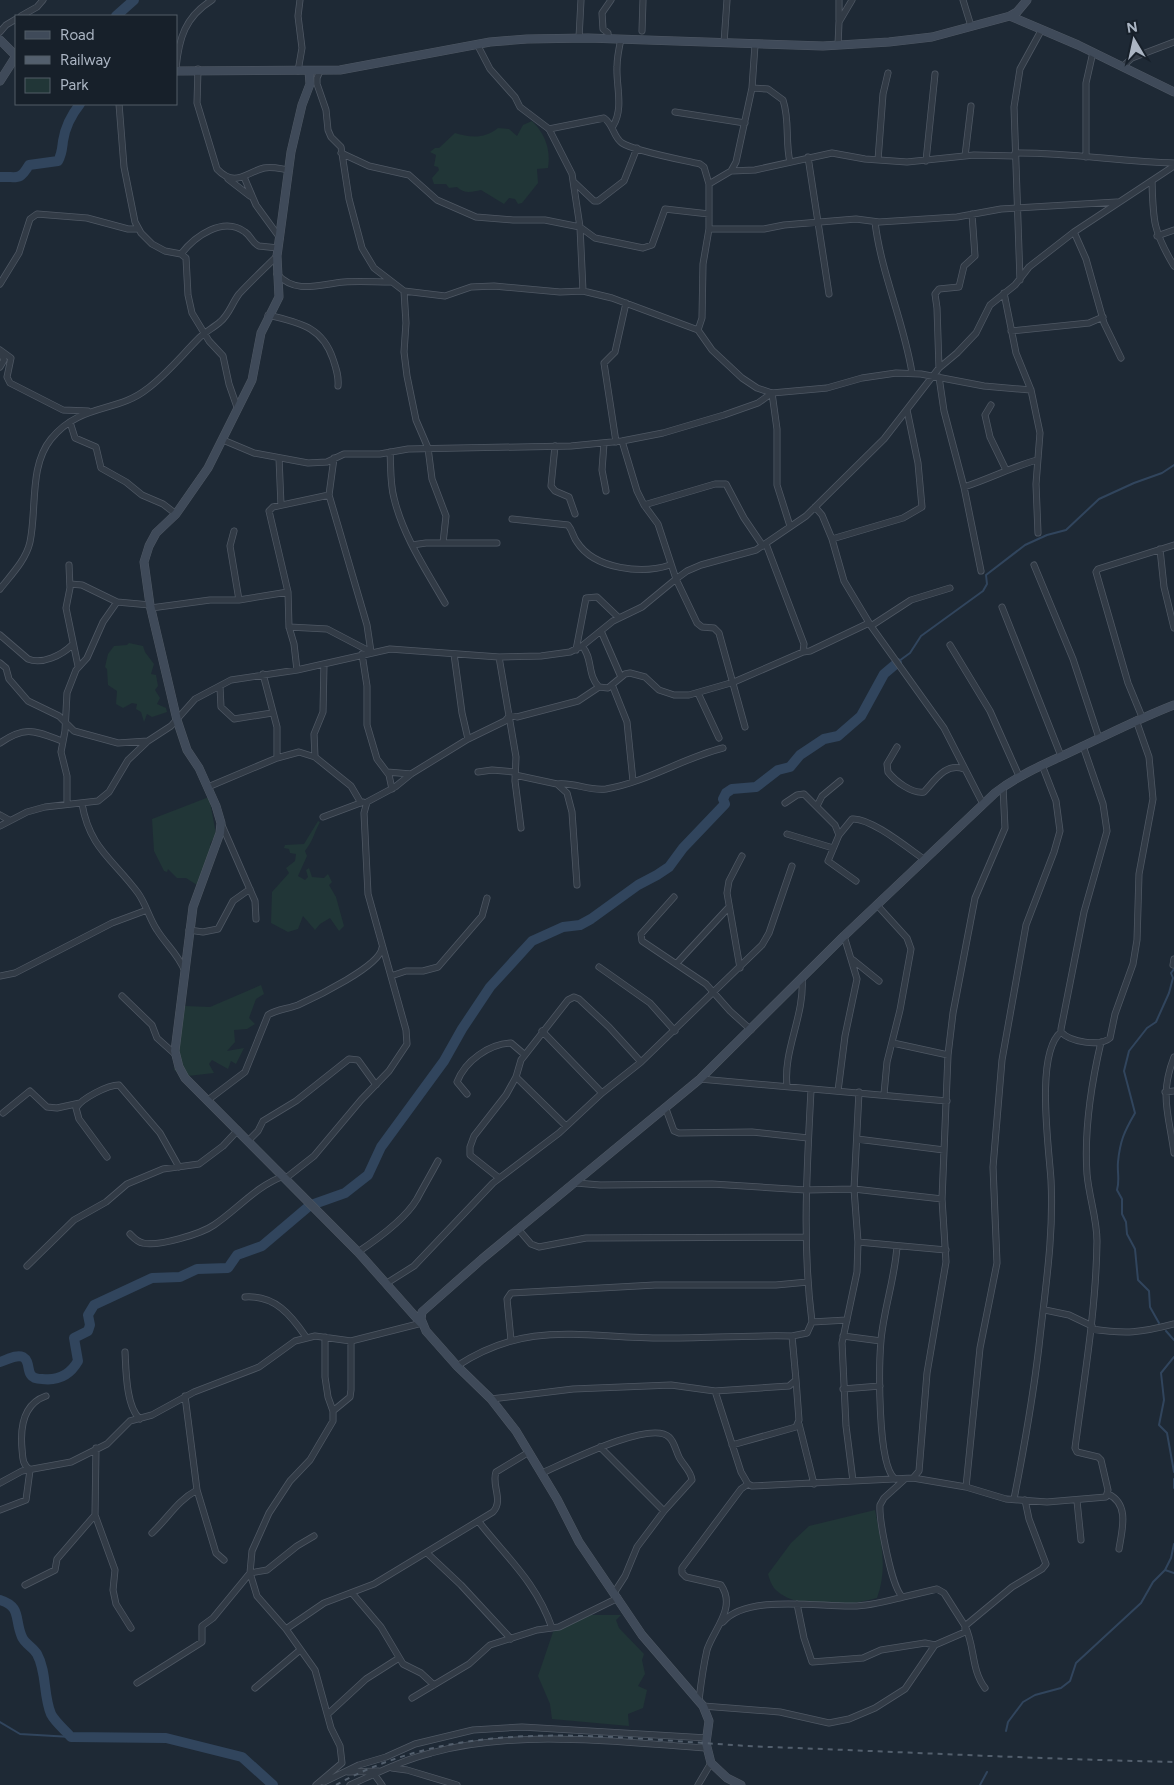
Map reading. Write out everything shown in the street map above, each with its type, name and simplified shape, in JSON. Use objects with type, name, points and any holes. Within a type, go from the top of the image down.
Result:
[{"type":"street","points":[[23,15],[37,7],[43,0]]},
{"type":"street","points":[[178,54],[180,38],[189,20],[196,11],[212,0]]},
{"type":"street","points":[[298,71],[302,48],[298,16],[300,0]]},
{"type":"street","points":[[579,38],[581,0]]},
{"type":"street","points":[[608,38],[608,33],[603,29],[602,13],[611,0]]},
{"type":"street","points":[[642,31],[644,0]]},
{"type":"street","points":[[724,43],[727,0]]},
{"type":"street","points":[[838,45],[839,0]]},
{"type":"street","points":[[839,22],[852,0]]},
{"type":"street","points":[[963,0],[971,26]]},
{"type":"street","points":[[178,69],[340,70],[477,44],[527,38],[608,38],[755,45],[838,45],[920,40],[1010,16],[1017,12],[1027,0]]},
{"type":"street","points":[[1010,16],[1093,52],[1174,92]]},
{"type":"street","points":[[0,32],[6,25],[15,20]]},
{"type":"street","points":[[1020,280],[1019,209],[1015,178],[1013,115],[1020,68],[1042,29]]},
{"type":"street","points":[[613,126],[617,117],[620,90],[617,66],[621,39]]},
{"type":"street","points":[[0,40],[15,55]]},
{"type":"street","points":[[1122,67],[1132,58],[1174,42]]},
{"type":"street","points":[[477,44],[490,69],[515,97],[520,107],[549,129],[567,163],[575,183],[580,227],[582,291]]},
{"type":"street","points":[[731,172],[736,162],[752,88],[755,45]]},
{"type":"street","points":[[1086,157],[1086,83],[1093,52]]},
{"type":"street","points":[[0,81],[15,58]]},
{"type":"street","points":[[198,69],[198,108],[215,166],[252,197]]},
{"type":"street","points":[[256,918],[255,901],[221,823],[208,787],[188,750],[177,720],[144,570],[146,553],[156,534],[176,514],[208,468],[252,380],[261,333],[268,315],[279,297],[280,288],[276,272],[277,256],[288,170],[299,116],[310,84],[308,71]]},
{"type":"street","points":[[320,71],[317,84],[326,110],[328,130],[341,147],[349,198],[362,248],[374,268],[404,291],[445,296],[479,286],[560,292],[582,291],[626,303],[698,330],[712,350],[742,378],[757,388],[772,393],[827,388],[862,378],[912,373],[933,375],[984,386],[1030,390]]},
{"type":"street","points":[[878,160],[883,94],[888,73]]},
{"type":"street","points":[[926,161],[935,74]]},
{"type":"street","points":[[752,88],[768,89],[783,100],[788,118],[786,143],[790,162]]},
{"type":"street","points":[[119,105],[124,167],[129,186],[132,214],[138,229],[146,238],[159,248],[181,254],[186,258],[190,305],[197,324],[223,356],[228,384],[237,407]]},
{"type":"street","points":[[965,156],[971,106]]},
{"type":"street","points":[[675,112],[745,123]]},
{"type":"street","points":[[549,129],[602,118],[613,126],[621,142],[700,164],[706,170],[709,184],[709,229],[703,264],[702,318],[698,330]]},
{"type":"street","points":[[575,183],[594,201],[598,201],[624,182],[637,148]]},
{"type":"street","points":[[341,153],[368,166],[409,175],[436,200],[470,215],[512,220],[545,220],[580,227],[595,238],[646,248],[652,245],[665,209],[671,208],[709,214]]},
{"type":"street","points":[[709,184],[731,172],[754,170],[832,153],[878,160],[926,161],[965,156],[1054,153],[1174,165]]},
{"type":"street","points":[[808,158],[829,294]]},
{"type":"street","points":[[0,826],[27,812],[68,803],[82,804],[98,800],[108,792],[128,760],[148,742],[171,726],[195,699],[231,680],[297,670],[390,649],[498,656],[541,656],[576,650],[619,618],[642,607],[676,579],[694,568],[746,554],[764,545],[815,507],[884,439],[938,368],[976,333],[990,305],[1020,280],[1041,256],[1174,165]]},
{"type":"street","points":[[228,178],[244,176],[265,168],[288,170]]},
{"type":"street","points":[[244,176],[252,197],[270,227],[280,238]]},
{"type":"street","points":[[1152,181],[1153,217],[1157,236],[1174,266]]},
{"type":"street","points":[[709,229],[750,230],[784,224],[856,219],[875,222],[1120,202]]},
{"type":"street","points":[[0,284],[19,253],[30,219],[37,214],[88,218],[128,229],[138,229]]},
{"type":"street","points":[[938,368],[935,294],[939,289],[959,287],[964,266],[974,256],[972,214]]},
{"type":"street","points":[[875,222],[877,239],[894,297],[912,373]]},
{"type":"street","points":[[181,254],[194,239],[211,230],[226,227],[245,232],[258,246],[278,248]]},
{"type":"street","points":[[1157,236],[1174,230]]},
{"type":"street","points":[[1074,232],[1086,259],[1102,317],[1121,358]]},
{"type":"street","points":[[0,589],[14,573],[31,540],[37,474],[45,447],[52,437],[70,422],[89,411],[135,397],[146,390],[176,364],[204,333],[220,322],[240,294],[277,256]]},
{"type":"street","points":[[276,272],[284,281],[301,287],[341,282],[391,282]]},
{"type":"street","points":[[404,291],[406,323],[404,352],[407,376],[416,420],[428,448],[430,471],[446,516],[443,543]]},
{"type":"street","points":[[1004,293],[1016,353],[1030,390],[1041,440],[1037,460],[1038,534]]},
{"type":"street","points":[[626,303],[616,352],[604,363],[619,441],[644,505],[658,524],[670,565],[697,622],[702,627],[714,628],[719,633],[745,727]]},
{"type":"street","points":[[268,315],[297,323],[320,335],[330,348],[338,372],[338,386]]},
{"type":"street","points":[[1011,331],[1089,323],[1102,317]]},
{"type":"street","points":[[0,350],[11,358],[7,377],[10,383],[63,410],[89,411]]},
{"type":"street","points":[[0,350],[4,360],[0,368]]},
{"type":"street","points":[[940,377],[944,411],[964,486],[981,571]]},
{"type":"street","points":[[223,440],[246,450],[308,464],[327,462],[350,454],[428,448],[555,446],[604,443],[663,433],[724,415],[758,403],[772,393]]},
{"type":"street","points":[[772,393],[777,429],[777,485],[790,526]]},
{"type":"street","points":[[991,405],[985,415],[990,437],[1006,470]]},
{"type":"street","points":[[832,539],[903,518],[922,507],[918,463],[907,410]]},
{"type":"street","points":[[70,422],[75,438],[96,447],[101,468],[126,482],[142,495],[163,504],[176,514]]},
{"type":"street","points":[[604,443],[602,470],[606,491]]},
{"type":"street","points":[[555,446],[551,486],[555,491],[569,496],[575,514]]},
{"type":"street","points":[[390,452],[393,496],[412,545],[445,603]]},
{"type":"street","points":[[279,458],[281,505]]},
{"type":"street","points":[[334,458],[329,495],[367,625],[371,652]]},
{"type":"street","points":[[964,486],[983,481],[1006,470],[1037,460]]},
{"type":"street","points":[[644,505],[723,483],[728,486],[744,518],[764,545],[804,644],[803,652]]},
{"type":"street","points":[[297,670],[294,644],[289,627],[288,592],[269,514],[270,508],[329,495]]},
{"type":"street","points":[[815,507],[822,515],[832,539],[844,582],[870,624],[944,728],[983,804]]},
{"type":"street","points":[[512,519],[565,524],[574,533],[577,543],[594,558],[629,570],[654,570],[670,565]]},
{"type":"street","points":[[234,530],[230,546],[239,600]]},
{"type":"street","points":[[412,545],[497,543]]},
{"type":"street","points":[[1061,1032],[1073,1039],[1100,1042],[1110,1038],[1115,1014],[1133,964],[1138,928],[1139,874],[1153,799],[1149,757],[1096,572],[1098,569],[1174,545]]},
{"type":"street","points":[[1160,549],[1164,587],[1174,628]]},
{"type":"street","points":[[69,565],[70,584],[66,608],[72,645],[78,666]]},
{"type":"street","points":[[1034,565],[1073,659],[1099,738]]},
{"type":"street","points":[[70,584],[82,584],[116,602],[151,606],[215,600],[239,600],[288,592]]},
{"type":"street","points":[[582,646],[588,655],[591,676],[599,686],[604,688],[613,687],[625,674],[635,674],[645,678],[659,690],[681,696],[734,682],[870,624],[913,599],[950,588]]},
{"type":"street","points":[[576,650],[586,598],[597,597],[619,618]]},
{"type":"street","points":[[68,803],[67,776],[61,752],[68,693],[78,666],[87,658],[100,628],[116,602]]},
{"type":"street","points":[[1002,607],[1061,756]]},
{"type":"street","points":[[289,627],[327,629],[371,652]]},
{"type":"street","points":[[601,631],[621,677]]},
{"type":"street","points":[[0,635],[33,662],[46,660],[67,650],[72,645]]},
{"type":"street","points":[[950,645],[974,681],[990,711],[1019,776]]},
{"type":"street","points":[[362,654],[366,686],[367,725],[377,759],[387,772],[392,789]]},
{"type":"street","points":[[454,654],[462,713],[468,739]]},
{"type":"street","points":[[498,656],[516,757],[515,774],[521,828]]},
{"type":"street","points":[[0,663],[6,668],[9,679],[28,701],[65,721],[74,731],[100,739],[125,743],[148,742]]},
{"type":"street","points":[[315,757],[314,734],[323,712],[324,664]]},
{"type":"street","points":[[262,674],[277,727],[277,758]]},
{"type":"street","points":[[510,715],[517,717],[570,704],[585,698],[599,686]]},
{"type":"street","points":[[220,687],[221,707],[234,720],[272,713]]},
{"type":"street","points":[[613,687],[627,722],[633,781]]},
{"type":"street","points":[[698,693],[719,738]]},
{"type":"street","points":[[422,1323],[421,1316],[424,1309],[700,1079],[844,936],[1003,787],[1019,776],[1139,719],[1174,705]]},
{"type":"street","points":[[323,817],[392,789],[411,774],[468,739],[505,721],[510,715]]},
{"type":"street","points":[[0,743],[14,734],[29,730],[62,742]]},
{"type":"street","points":[[1014,1500],[1036,1382],[1052,1237],[1045,1086],[1052,1045],[1061,1032],[1084,912],[1107,831],[1103,804],[1083,746]]},
{"type":"street","points":[[897,747],[888,764],[888,772],[900,783],[918,792],[924,792],[948,768],[964,769]]},
{"type":"street","points":[[478,772],[492,770],[557,784],[575,783],[582,788],[601,789],[633,781],[702,753],[723,748]]},
{"type":"street","points":[[208,787],[277,758],[299,752],[315,757],[351,786],[361,803]]},
{"type":"street","points":[[966,1487],[980,1348],[997,1263],[993,1166],[1002,1060],[1026,925],[1054,852],[1060,831],[1056,800],[1042,765]]},
{"type":"street","points":[[387,772],[411,774]]},
{"type":"street","points":[[816,806],[822,796],[840,781]]},
{"type":"street","points":[[557,784],[567,793],[572,812],[577,885]]},
{"type":"street","points":[[913,1478],[918,1471],[927,1374],[946,1250],[942,1199],[948,1055],[955,1000],[971,913],[984,875],[996,854],[1006,828],[1003,787]]},
{"type":"street","points":[[785,803],[800,794],[804,794],[823,816],[835,825],[839,835]]},
{"type":"street","points":[[130,1234],[141,1243],[152,1244],[202,1231],[214,1225],[270,1182],[285,1177],[314,1156],[397,1060],[408,1040],[368,894],[366,874],[367,843],[364,813],[370,799]]},
{"type":"street","points":[[82,804],[87,825],[96,845],[138,893],[157,931],[174,949],[185,971]]},
{"type":"street","points":[[0,815],[9,820]]},
{"type":"street","points":[[856,881],[829,862],[839,835],[846,824],[852,819],[863,820],[924,860]]},
{"type":"street","points":[[221,823],[220,833],[194,907],[189,930],[185,971],[175,1034],[176,1055],[185,1078],[249,1140],[312,1208],[358,1252],[422,1323],[457,1366],[490,1399],[516,1431],[542,1473],[579,1542],[647,1642],[701,1703],[709,1721],[706,1748],[711,1763],[727,1778],[741,1785]]},
{"type":"street","points":[[835,825],[846,824]]},
{"type":"street","points":[[787,834],[833,848]]},
{"type":"street","points":[[740,968],[736,954],[734,924],[729,907],[727,888],[742,856]]},
{"type":"street","points":[[387,1283],[414,1266],[465,1211],[499,1178],[520,1164],[641,1062],[740,968],[766,939],[792,866]]},
{"type":"street","points":[[189,930],[203,932],[218,929],[233,901],[250,889]]},
{"type":"street","points":[[674,896],[640,936],[642,941],[714,992],[730,1012],[751,1030]]},
{"type":"street","points":[[391,976],[406,971],[423,972],[438,967],[482,916],[486,898]]},
{"type":"street","points":[[878,904],[907,938],[911,949],[893,1044],[887,1062],[884,1094]]},
{"type":"street","points":[[677,964],[729,907]]},
{"type":"street","points":[[0,976],[15,973],[112,923],[147,910]]},
{"type":"street","points":[[838,1091],[845,1036],[857,979],[853,960],[844,936]]},
{"type":"street","points":[[208,1100],[245,1072],[270,1013],[299,1004],[362,971],[379,957],[382,948]]},
{"type":"street","points":[[853,960],[879,981]]},
{"type":"street","points":[[599,967],[654,1007],[675,1031]]},
{"type":"street","points":[[787,1086],[786,1070],[796,1030],[802,978]]},
{"type":"street","points":[[122,996],[152,1025],[157,1038],[176,1055]]},
{"type":"street","points":[[499,1178],[470,1155],[469,1150],[474,1136],[516,1078],[525,1055],[568,1000],[574,997],[605,1023],[641,1062]]},
{"type":"street","points":[[542,1031],[602,1093]]},
{"type":"street","points":[[1100,1042],[1091,1093],[1087,1167],[1090,1201],[1097,1229],[1096,1295],[1075,1448],[1077,1452],[1098,1457],[1102,1460],[1108,1494]]},
{"type":"street","points":[[467,1094],[457,1082],[460,1074],[474,1058],[499,1044],[511,1043],[525,1055]]},
{"type":"street","points":[[893,1044],[948,1055]]},
{"type":"street","points":[[1174,1056],[1165,1082],[1174,1153]]},
{"type":"street","points":[[249,1140],[258,1131],[263,1121],[296,1101],[348,1059],[358,1060],[376,1085]]},
{"type":"street","points":[[516,1078],[566,1126]]},
{"type":"street","points":[[700,1079],[747,1085],[787,1086],[811,1090],[884,1094],[947,1101]]},
{"type":"street","points":[[4,1112],[30,1091],[47,1107],[57,1108],[80,1103],[113,1086],[122,1087],[160,1133],[179,1167]]},
{"type":"street","points":[[457,1366],[484,1350],[511,1340],[535,1335],[594,1334],[660,1338],[792,1336],[807,1332],[812,1322],[806,1237],[806,1190],[811,1090]]},
{"type":"street","points":[[1165,1092],[1174,1091]]},
{"type":"street","points":[[853,1481],[843,1389],[843,1336],[857,1272],[858,1242],[854,1189],[859,1092]]},
{"type":"street","points":[[80,1103],[76,1108],[77,1116],[107,1156]]},
{"type":"street","points":[[666,1109],[674,1131],[679,1133],[752,1132],[808,1138]]},
{"type":"street","points":[[27,1266],[74,1220],[106,1202],[127,1184],[163,1169],[203,1162],[238,1130]]},
{"type":"street","points":[[857,1139],[944,1150]]},
{"type":"street","points":[[358,1252],[374,1241],[416,1200],[421,1188],[438,1161]]},
{"type":"street","points":[[576,1183],[600,1185],[712,1184],[806,1190],[854,1189],[942,1199]]},
{"type":"street","points":[[519,1230],[532,1244],[539,1247],[586,1238],[806,1237]]},
{"type":"street","points":[[858,1242],[946,1250]]},
{"type":"street","points":[[896,1479],[889,1472],[886,1463],[881,1424],[880,1386],[881,1341],[897,1246]]},
{"type":"street","points":[[511,1340],[507,1299],[511,1293],[655,1285],[759,1286],[808,1282]]},
{"type":"street","points":[[246,1298],[257,1298],[276,1303],[286,1311],[306,1337]]},
{"type":"street","points":[[1045,1310],[1069,1315],[1091,1328],[1128,1334],[1174,1324]]},
{"type":"street","points":[[812,1322],[847,1320]]},
{"type":"street","points":[[0,1483],[30,1470],[62,1465],[113,1440],[126,1423],[152,1415],[185,1396],[260,1367],[295,1341],[306,1337],[325,1337],[350,1341],[422,1323]]},
{"type":"street","points":[[792,1336],[799,1424],[814,1484]]},
{"type":"street","points":[[843,1336],[881,1341]]},
{"type":"street","points":[[318,1785],[338,1768],[342,1760],[315,1670],[286,1628],[257,1596],[250,1573],[252,1551],[269,1513],[290,1481],[310,1460],[333,1421],[334,1411],[328,1397],[326,1383],[325,1337]]},
{"type":"street","points":[[334,1411],[350,1397],[352,1390],[350,1341]]},
{"type":"street","points":[[125,1352],[129,1392],[134,1413],[140,1419]]},
{"type":"street","points":[[490,1399],[573,1389],[671,1385],[716,1391],[789,1386],[796,1380]]},
{"type":"street","points":[[843,1389],[880,1386]]},
{"type":"street","points":[[716,1391],[721,1415],[738,1466],[748,1484]]},
{"type":"street","points":[[0,1510],[26,1500],[30,1470],[23,1461],[20,1430],[33,1403],[46,1396]]},
{"type":"street","points":[[185,1396],[197,1490],[216,1552],[224,1560]]},
{"type":"street","points":[[732,1445],[790,1430],[799,1424]]},
{"type":"street","points":[[412,1698],[469,1664],[490,1645],[552,1628],[616,1596],[637,1547],[664,1511],[692,1480],[690,1472],[682,1462],[668,1436],[660,1434],[636,1435],[542,1473]]},
{"type":"street","points":[[96,1448],[95,1515],[115,1570],[113,1590],[116,1604],[131,1628]]},
{"type":"street","points":[[600,1448],[664,1511]]},
{"type":"street","points":[[286,1628],[324,1604],[374,1584],[493,1512],[497,1506],[494,1477],[496,1472],[530,1452]]},
{"type":"street","points":[[903,1597],[896,1590],[880,1509],[884,1498],[905,1478]]},
{"type":"street","points":[[701,1703],[702,1672],[708,1647],[722,1622],[725,1604],[721,1585],[686,1577],[682,1573],[682,1568],[741,1489],[748,1484],[814,1484],[913,1478],[966,1487],[1014,1500],[1102,1499],[1108,1494]]},
{"type":"street","points":[[152,1533],[166,1520],[182,1498],[197,1490]]},
{"type":"street","points":[[1108,1494],[1115,1497],[1121,1504],[1123,1528],[1119,1549]]},
{"type":"street","points":[[797,1604],[807,1650],[812,1662],[817,1663],[863,1658],[893,1647],[925,1643],[935,1645],[963,1634],[965,1626],[1012,1587],[1045,1567],[1046,1560],[1029,1519],[1025,1500]]},
{"type":"street","points":[[1077,1500],[1081,1540]]},
{"type":"street","points":[[26,1585],[55,1570],[57,1559],[95,1515]]},
{"type":"street","points":[[478,1522],[516,1563],[546,1611],[552,1628]]},
{"type":"street","points":[[137,1684],[202,1642],[202,1626],[213,1618],[250,1573],[267,1570],[297,1546],[314,1536]]},
{"type":"street","points":[[427,1553],[461,1585],[511,1639]]},
{"type":"street","points":[[722,1622],[735,1611],[746,1608],[797,1604],[856,1606],[938,1589],[944,1593],[965,1626],[973,1646],[976,1675],[985,1688]]},
{"type":"street","points":[[352,1594],[381,1627],[399,1658],[407,1667],[421,1673],[434,1685]]},
{"type":"street","points":[[701,1703],[774,1711],[808,1720],[840,1722],[861,1715],[905,1688],[935,1645]]},
{"type":"street","points":[[255,1688],[300,1650]]},
{"type":"street","points":[[328,1714],[366,1679],[399,1658]]},
{"type":"street","points":[[318,1785],[415,1744],[473,1730],[522,1726],[707,1738]]},
{"type":"street","points":[[350,1785],[388,1768],[447,1749],[511,1741],[559,1740],[706,1748]]},
{"type":"street","points":[[698,1785],[711,1763]]},
{"type":"street","points":[[388,1768],[407,1770],[457,1785]]},
{"type":"street","points":[[345,1772],[378,1772]]},
{"type":"street","points":[[378,1772],[382,1785]]},
{"type":"green space","points":[[532,121],[544,137],[548,148],[549,161],[548,168],[537,169],[538,183],[522,203],[518,204],[515,199],[509,198],[504,204],[481,190],[465,192],[457,187],[449,188],[446,184],[434,184],[432,178],[439,170],[438,167],[434,166],[436,155],[430,152],[435,148],[439,148],[455,133],[466,136],[482,136],[498,128],[509,129],[517,136],[523,125]]},
{"type":"green space","points":[[129,643],[143,646],[154,664],[151,674],[156,675],[158,686],[155,690],[160,698],[157,704],[166,708],[167,712],[152,717],[147,714],[144,722],[141,712],[136,709],[137,704],[132,703],[123,708],[116,704],[117,691],[108,685],[107,669],[105,667],[108,654],[114,646],[127,645]]},
{"type":"green space","points":[[209,797],[216,834],[210,844],[213,852],[197,885],[186,878],[177,878],[168,869],[167,872],[164,871],[154,851],[152,819]]},
{"type":"green space","points":[[318,821],[320,822],[305,851],[307,856],[298,876],[305,880],[308,877],[306,870],[309,868],[312,877],[324,878],[328,874],[332,882],[329,885],[336,897],[344,926],[339,931],[330,918],[320,924],[315,930],[303,916],[298,929],[288,932],[271,923],[272,892],[289,873],[286,868],[295,861],[296,854],[290,853],[289,849],[284,848],[285,845],[304,844]]},
{"type":"green space","points":[[261,985],[264,994],[256,999],[249,1018],[255,1024],[247,1029],[234,1030],[235,1042],[227,1051],[244,1048],[236,1064],[231,1061],[228,1069],[212,1060],[209,1064],[214,1073],[179,1077],[174,1070],[185,1006],[210,1007]]},
{"type":"green space","points":[[875,1510],[883,1565],[877,1598],[852,1603],[823,1605],[795,1600],[783,1595],[774,1588],[768,1574],[791,1543],[809,1526]]},
{"type":"green space","points":[[589,1615],[621,1615],[616,1620],[619,1628],[644,1654],[642,1660],[645,1674],[638,1686],[647,1690],[643,1708],[628,1714],[629,1726],[552,1719],[550,1704],[538,1676],[553,1632]]},
{"type":"waterway","points":[[117,15],[134,0]]},
{"type":"waterway","points":[[0,177],[17,177],[23,174],[29,165],[58,161],[67,126],[79,105]]},
{"type":"waterway","points":[[899,661],[910,653],[921,636],[983,591],[987,584],[986,575],[1025,545],[1047,535],[1066,530],[1099,499],[1162,473],[1174,465]]},
{"type":"waterway","points":[[314,1204],[345,1193],[368,1175],[381,1147],[444,1061],[462,1029],[490,987],[532,941],[563,927],[580,925],[638,885],[669,867],[683,848],[725,804],[723,799],[726,793],[732,789],[756,787],[778,770],[790,767],[800,755],[824,739],[838,736],[861,716],[884,674],[897,663]]},
{"type":"waterway","points":[[1159,1323],[1150,1307],[1149,1291],[1138,1280],[1135,1249],[1127,1234],[1126,1222],[1122,1214],[1122,1199],[1117,1190],[1118,1166],[1123,1137],[1135,1113],[1124,1071],[1129,1051],[1147,1028],[1156,1022],[1169,993],[1173,978],[1171,973],[1174,969]]},
{"type":"waterway","points":[[0,1362],[20,1356],[27,1361],[30,1373],[34,1378],[53,1379],[63,1376],[78,1361],[74,1338],[88,1331],[90,1325],[88,1315],[94,1305],[152,1278],[180,1277],[197,1269],[228,1268],[237,1255],[262,1246],[308,1207]]},
{"type":"waterway","points":[[1166,1331],[1174,1340]]},
{"type":"waterway","points":[[1174,1357],[1161,1373],[1164,1400],[1159,1425],[1167,1433],[1174,1472]]},
{"type":"waterway","points":[[1174,1479],[1174,1488]]},
{"type":"waterway","points":[[1006,1731],[1008,1722],[1023,1702],[1035,1695],[1061,1688],[1070,1681],[1076,1663],[1141,1603],[1153,1582],[1165,1570],[1171,1558],[1174,1544]]},
{"type":"waterway","points":[[1165,1570],[1174,1573]]},
{"type":"waterway","points":[[0,1600],[12,1606],[15,1610],[22,1637],[40,1661],[51,1714],[71,1737],[166,1738],[242,1757],[273,1785]]},
{"type":"waterway","points":[[0,1722],[20,1734],[71,1737]]},
{"type":"waterway","points":[[980,1785],[987,1772]]},
{"type":"railway","points":[[336,1785],[387,1762],[440,1747],[494,1738],[548,1736],[604,1737],[770,1747],[1174,1762]]}]
